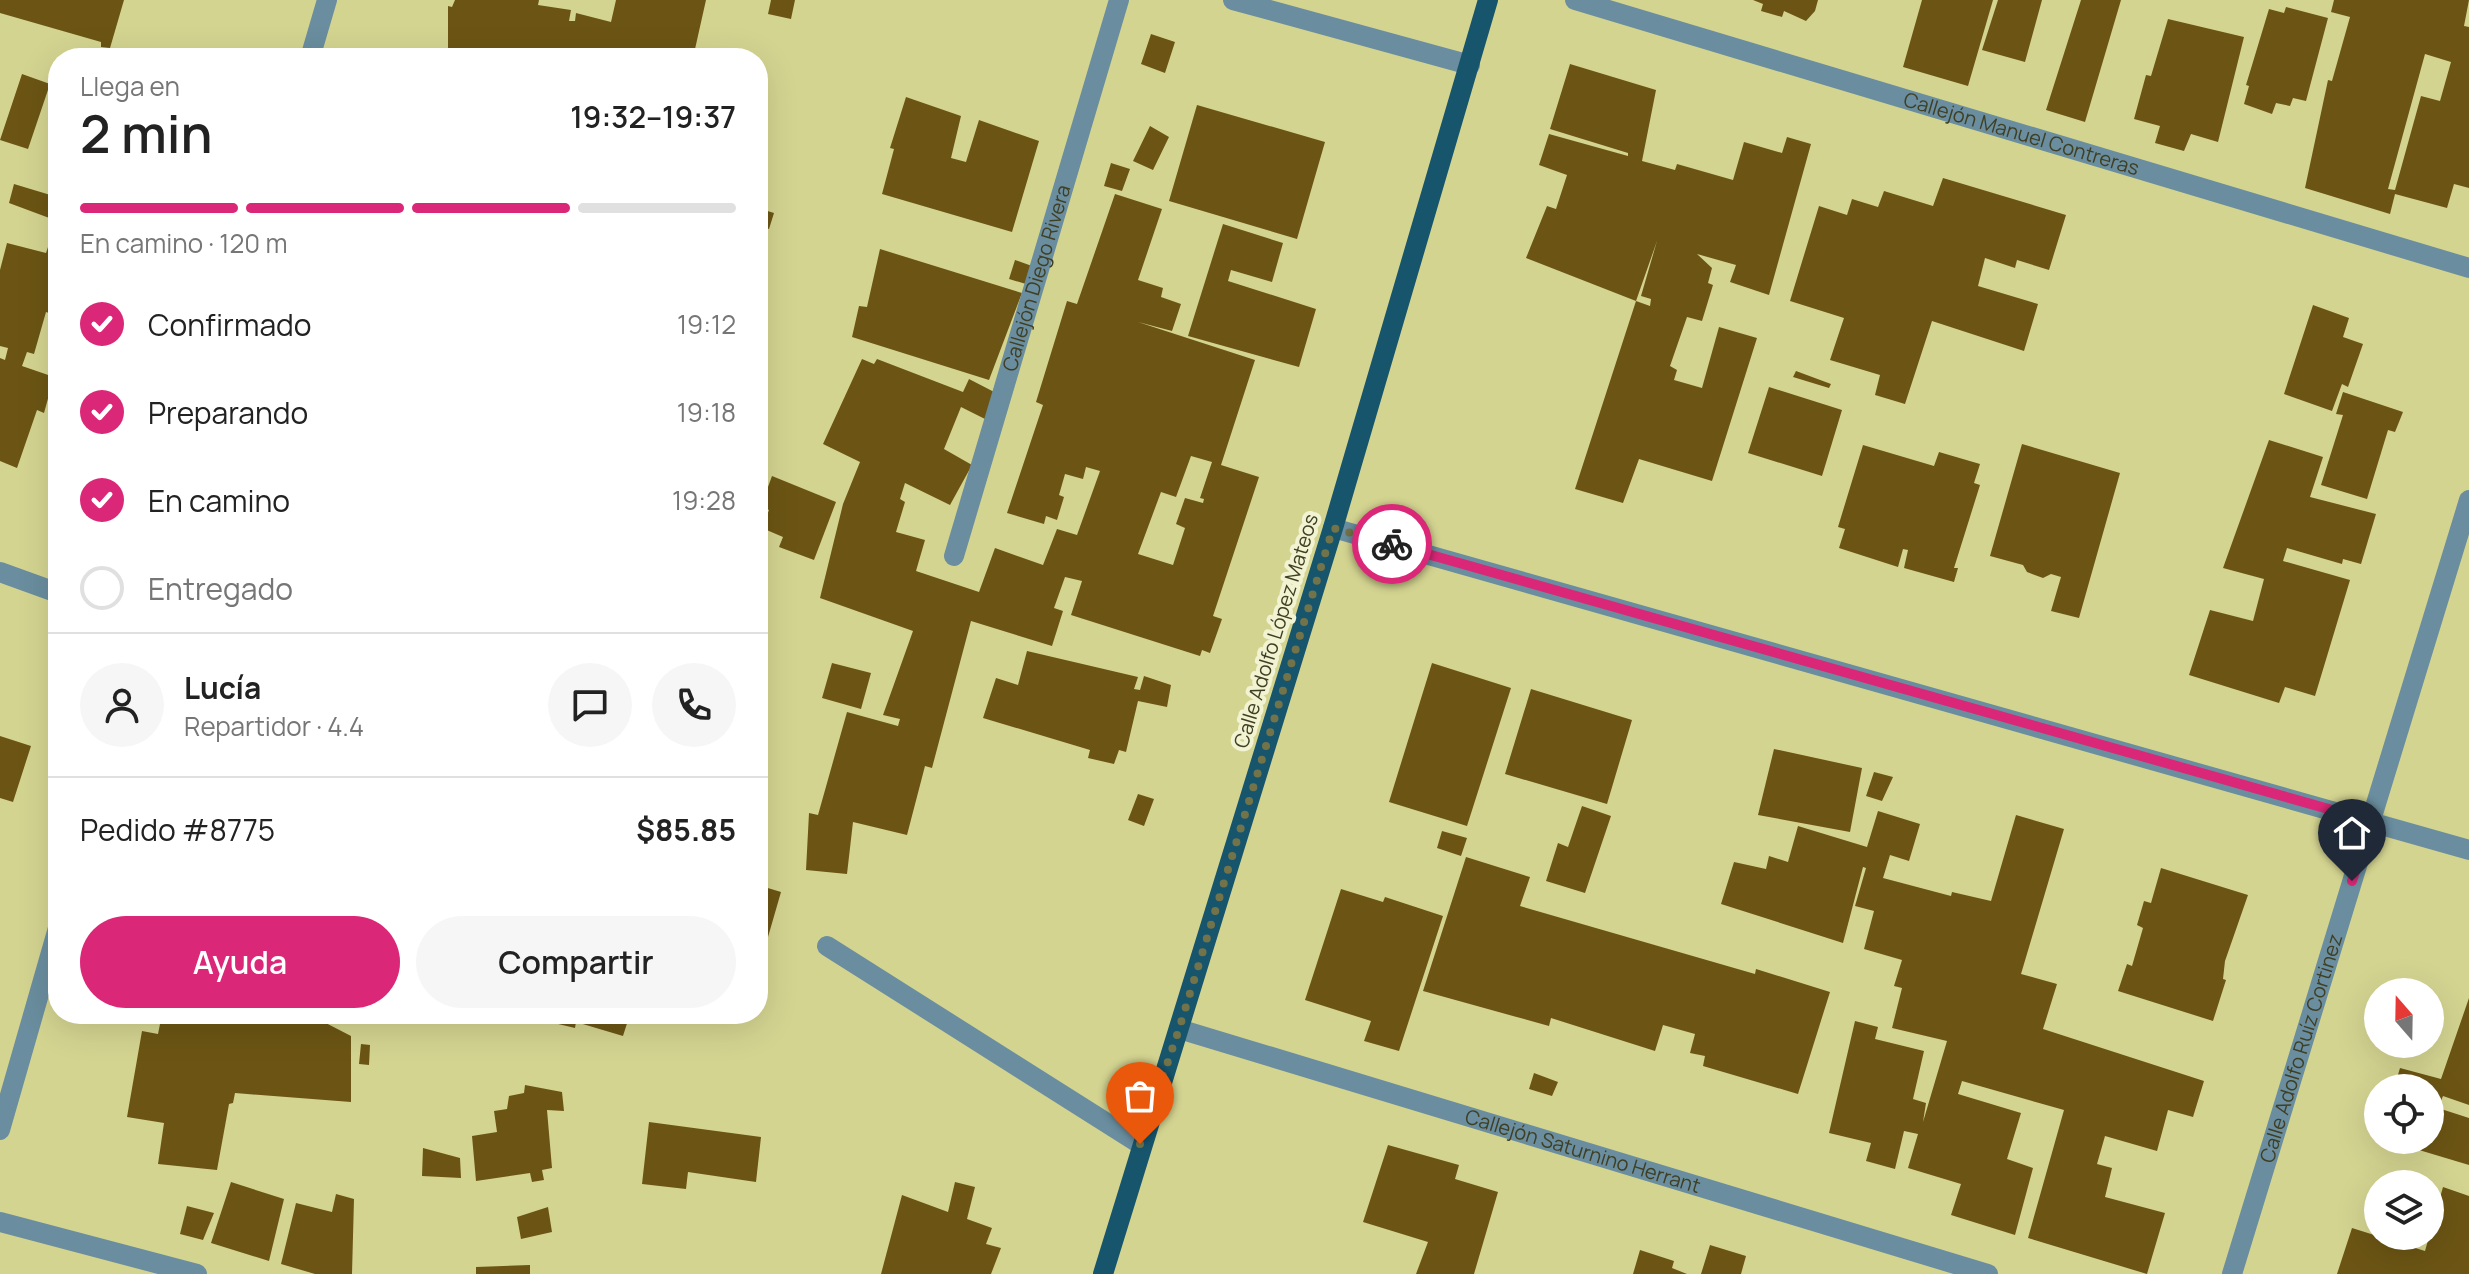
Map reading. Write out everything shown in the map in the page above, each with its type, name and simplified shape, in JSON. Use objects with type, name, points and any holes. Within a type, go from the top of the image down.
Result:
[{"type":"main road","name":"Calle Adolfo López Mateos","points":[[1103,1274],[1140,1144],[1179,1029],[1333,528],[1488,0]]},
{"type":"street","points":[[313,48],[327,0]]},
{"type":"street","name":"Callejón Diego Rivera","points":[[954,556],[1119,0]]},
{"type":"street","points":[[1233,0],[1470,65]]},
{"type":"street","name":"Callejón Manuel Contreras","points":[[1575,0],[2469,268]]},
{"type":"street","name":"Calle Adolfo Ruíz Cortinez","points":[[2232,1274],[2469,500]]},
{"type":"street","points":[[1333,528],[2469,850]]},
{"type":"street","points":[[0,572],[48,589]]},
{"type":"street","points":[[827,946],[1140,1144]]},
{"type":"street","points":[[0,1130],[48,963]]},
{"type":"street","name":"Callejón Saturnino Herrant","points":[[1179,1029],[1988,1274]]},
{"type":"street","points":[[0,1222],[197,1274]]},
{"type":"building","points":[[0,0],[124,0],[110,48],[101,47],[101,42],[0,13]]},
{"type":"building","points":[[455,0],[539,0],[538,5],[571,10],[569,21],[575,21],[576,13],[611,22],[616,0],[706,0],[695,48],[448,48],[448,6],[452,7]]},
{"type":"building","points":[[771,0],[795,0],[791,19],[768,14]]},
{"type":"building","points":[[1753,0],[1818,0],[1815,11],[1806,21],[1784,11],[1782,17],[1761,11],[1763,4]]},
{"type":"building","points":[[1922,0],[1993,0],[1968,86],[1903,67]]},
{"type":"building","points":[[1998,0],[2042,0],[2025,62],[1982,50]]},
{"type":"building","points":[[2081,0],[2121,0],[2085,122],[2046,110]]},
{"type":"building","points":[[2334,0],[2469,0],[2464,26],[2469,27],[2469,188],[2454,184],[2447,208],[2395,194],[2390,214],[2305,188],[2328,80],[2332,81],[2350,17],[2331,12]],"holes":[[[2425,54],[2451,62],[2440,101],[2421,96],[2395,190],[2388,189]]]},
{"type":"building","points":[[2286,7],[2328,18],[2306,101],[2293,98],[2290,106],[2276,103],[2272,114],[2244,104],[2249,86],[2246,85],[2269,9],[2284,13]]},
{"type":"building","points":[[2168,19],[2244,37],[2218,142],[2191,134],[2184,151],[2155,143],[2160,126],[2134,119],[2146,75],[2151,76]]},
{"type":"building","points":[[1151,34],[1175,42],[1165,73],[1141,64]]},
{"type":"building","points":[[1570,64],[1656,90],[1642,161],[1675,170],[1677,164],[1733,180],[1744,142],[1782,153],[1787,137],[1811,144],[1769,295],[1730,282],[1736,265],[1697,254],[1712,268],[1708,283],[1713,285],[1702,321],[1687,317],[1670,366],[1677,370],[1674,380],[1702,388],[1719,327],[1757,338],[1712,481],[1639,459],[1623,503],[1575,489],[1636,301],[1526,258],[1547,206],[1556,209],[1567,175],[1539,165],[1549,134],[1628,156],[1628,153],[1550,129]],"holes":[[[1657,241],[1641,296],[1651,299],[1650,306],[1636,301]]]},
{"type":"building","points":[[22,74],[48,83],[28,149],[0,140]]},
{"type":"building","points":[[906,97],[961,116],[951,158],[966,162],[979,120],[1039,141],[1012,232],[882,194],[894,149],[890,148]]},
{"type":"building","points":[[1197,105],[1325,142],[1297,239],[1169,201]]},
{"type":"building","points":[[1150,126],[1169,137],[1153,170],[1133,161]]},
{"type":"building","points":[[1111,163],[1130,169],[1122,191],[1104,186]]},
{"type":"building","points":[[1943,178],[2066,215],[2049,270],[2017,260],[2015,268],[1985,258],[1978,286],[2038,304],[2024,351],[1932,321],[1905,404],[1875,395],[1880,375],[1830,360],[1844,318],[1790,301],[1819,206],[1847,215],[1852,199],[1878,207],[1884,191],[1933,206]]},
{"type":"building","points":[[14,184],[48,194],[48,218],[9,203]]},
{"type":"building","points":[[1115,194],[1162,209],[1138,280],[1163,288],[1161,297],[1181,304],[1172,331],[1138,322],[1255,360],[1221,465],[1259,477],[1213,616],[1222,619],[1210,653],[1202,650],[1200,656],[1071,615],[1082,581],[1065,577],[1054,608],[1063,611],[1052,646],[971,621],[932,768],[925,766],[907,835],[853,822],[847,874],[806,870],[809,813],[818,815],[847,712],[898,726],[900,719],[883,715],[913,631],[820,598],[843,504],[860,462],[823,444],[862,359],[874,364],[877,359],[963,392],[969,379],[998,394],[985,419],[961,407],[944,449],[972,465],[950,505],[905,483],[900,499],[905,502],[896,532],[925,540],[916,571],[979,592],[995,548],[1043,565],[1057,529],[1077,535],[1100,471],[1086,467],[1083,479],[1065,474],[1059,495],[1064,497],[1057,520],[1046,516],[1044,524],[1007,513],[1043,405],[1036,402],[1067,301],[1077,304]],"holes":[[[1191,456],[1212,462],[1200,498],[1204,499],[1203,503],[1185,498],[1176,524],[1185,528],[1173,565],[1138,554],[1161,492],[1176,497]]]},
{"type":"building","points":[[768,211],[774,213],[768,229]]},
{"type":"building","points":[[1223,224],[1283,243],[1272,282],[1231,270],[1228,281],[1316,309],[1299,367],[1188,336]]},
{"type":"building","points":[[7,243],[46,253],[48,247],[48,313],[34,354],[27,352],[22,366],[48,375],[48,399],[44,413],[37,410],[17,468],[0,461],[0,358],[5,360],[8,348],[0,346],[0,270]]},
{"type":"building","points":[[880,249],[1022,293],[989,380],[852,337],[859,306],[867,307]]},
{"type":"building","points":[[1015,260],[1032,266],[1026,284],[1009,279]]},
{"type":"building","points":[[2313,305],[2349,318],[2343,337],[2363,344],[2348,387],[2342,384],[2332,411],[2284,394]]},
{"type":"building","points":[[1796,371],[1831,384],[1829,388],[1793,377]]},
{"type":"building","points":[[1769,387],[1842,410],[1822,476],[1748,453]]},
{"type":"building","points":[[2343,392],[2403,412],[2395,432],[2388,430],[2367,499],[2321,485],[2343,415],[2336,414]]},
{"type":"building","points":[[2269,440],[2323,457],[2310,497],[2376,514],[2361,564],[2343,559],[2342,564],[2287,548],[2283,561],[2350,580],[2315,696],[2285,687],[2279,703],[2189,675],[2210,610],[2253,621],[2264,579],[2223,568]]},
{"type":"building","points":[[2022,444],[2120,473],[2079,618],[2051,611],[2061,577],[2051,574],[2043,578],[2027,572],[2023,565],[1990,556]]},
{"type":"building","points":[[1863,445],[1934,466],[1939,452],[1980,464],[1974,483],[1980,485],[1954,568],[1958,568],[1954,582],[1904,568],[1908,550],[1903,549],[1898,567],[1839,548],[1845,529],[1838,527]]},
{"type":"building","points":[[772,476],[836,502],[814,560],[779,547],[783,537],[768,531],[768,487]]},
{"type":"building","points":[[1027,651],[1138,677],[1134,689],[1140,690],[1144,676],[1171,685],[1167,707],[1138,701],[1126,752],[1119,750],[1114,764],[1088,758],[1090,750],[983,718],[996,678],[1018,685]]},
{"type":"building","points":[[832,663],[871,673],[861,709],[822,698]]},
{"type":"building","points":[[1432,663],[1511,688],[1467,826],[1389,802]]},
{"type":"building","points":[[1531,689],[1632,720],[1607,804],[1505,774]]},
{"type":"building","points":[[0,736],[31,746],[13,802],[0,798]]},
{"type":"building","points":[[1774,749],[1862,768],[1850,832],[1758,815]]},
{"type":"building","points":[[1874,772],[1893,777],[1882,801],[1866,796]]},
{"type":"building","points":[[1138,794],[1154,799],[1144,826],[1128,820]]},
{"type":"building","points":[[1582,806],[1611,816],[1585,893],[1546,881],[1558,843],[1568,847]]},
{"type":"building","points":[[1878,811],[1920,824],[1909,861],[1890,855],[1883,878],[1951,896],[1952,892],[1991,901],[2016,815],[2064,829],[2021,974],[2057,984],[2043,1029],[2204,1081],[2193,1117],[2168,1110],[2157,1151],[2105,1136],[2097,1164],[2112,1168],[2105,1197],[2165,1213],[2147,1274],[2028,1238],[2064,1110],[1962,1081],[1958,1094],[2021,1113],[2007,1159],[2033,1168],[2015,1235],[1951,1215],[1961,1184],[1908,1168],[1918,1134],[1904,1131],[1895,1169],[1866,1161],[1871,1143],[1829,1133],[1855,1021],[1878,1027],[1875,1039],[1924,1051],[1913,1099],[1926,1103],[1923,1122],[1947,1041],[1892,1028],[1902,988],[1894,986],[1902,960],[1864,949],[1874,911],[1855,906],[1866,868],[1863,867],[1843,943],[1721,904],[1734,862],[1766,869],[1769,856],[1788,862],[1798,826],[1867,847]]},
{"type":"building","points":[[1442,831],[1467,838],[1461,856],[1437,848]]},
{"type":"building","points":[[1466,857],[1530,877],[1520,906],[1755,974],[1756,969],[1830,992],[1798,1094],[1703,1066],[1705,1056],[1690,1053],[1695,1034],[1663,1025],[1655,1051],[1551,1018],[1549,1026],[1423,991]]},
{"type":"building","points":[[2161,868],[2248,895],[2225,961],[2223,979],[2226,980],[2213,1021],[2118,991],[2127,964],[2132,966],[2143,928],[2137,925],[2144,901],[2151,903]]},
{"type":"building","points":[[768,888],[781,892],[768,937]]},
{"type":"building","points":[[1341,889],[1383,902],[1385,897],[1443,916],[1399,1051],[1364,1041],[1371,1021],[1305,1000]]},
{"type":"building","points":[[2469,998],[2469,1105],[2444,1096],[2443,1074]]},
{"type":"building","points":[[160,1024],[328,1024],[351,1036],[351,1102],[235,1093],[233,1103],[229,1104],[217,1170],[158,1164],[164,1123],[127,1117],[142,1031],[158,1034]]},
{"type":"building","points":[[583,1024],[627,1024],[623,1036]]},
{"type":"building","points":[[361,1044],[370,1045],[369,1065],[359,1064]]},
{"type":"building","points":[[2400,1068],[2422,1074],[2398,1074]]},
{"type":"building","points":[[1534,1073],[1558,1082],[1552,1096],[1529,1089]]},
{"type":"building","points":[[525,1085],[562,1092],[564,1111],[547,1110],[552,1168],[542,1170],[544,1180],[532,1182],[530,1173],[476,1181],[472,1136],[497,1132],[494,1111],[507,1109],[509,1096],[524,1093]]},
{"type":"building","points":[[2444,1110],[2469,1118],[2469,1165],[2432,1154],[2444,1154]]},
{"type":"building","points":[[649,1122],[761,1137],[756,1182],[688,1172],[686,1189],[642,1184]]},
{"type":"building","points":[[1388,1145],[1459,1165],[1455,1179],[1498,1192],[1474,1274],[1416,1274],[1428,1242],[1363,1222]]},
{"type":"building","points":[[423,1148],[460,1158],[461,1178],[422,1176]]},
{"type":"building","points":[[231,1182],[284,1199],[269,1261],[211,1243]]},
{"type":"building","points":[[955,1182],[975,1187],[967,1219],[992,1228],[986,1244],[1001,1248],[991,1274],[881,1274],[902,1195],[948,1212]]},
{"type":"building","points":[[2444,1187],[2469,1196],[2469,1274],[2337,1274],[2352,1228],[2364,1232],[2364,1250],[2444,1250]]},
{"type":"building","points":[[336,1194],[354,1199],[352,1274],[315,1274],[281,1264],[296,1203],[332,1212]]},
{"type":"building","points":[[187,1206],[214,1213],[203,1240],[180,1234]]},
{"type":"building","points":[[548,1207],[552,1232],[521,1239],[517,1217]]},
{"type":"building","points":[[1710,1245],[1746,1256],[1741,1274],[1701,1274]]},
{"type":"building","points":[[1640,1250],[1674,1261],[1672,1268],[1687,1274],[1633,1274]]},
{"type":"building","points":[[530,1265],[530,1274],[476,1274],[476,1267]]},
{"type":"way so far","points":[[1140,1144],[1179,1029],[1333,528],[1392,544]]},
{"type":"route","points":[[1392,544],[2371,821],[2352,881]]}]
